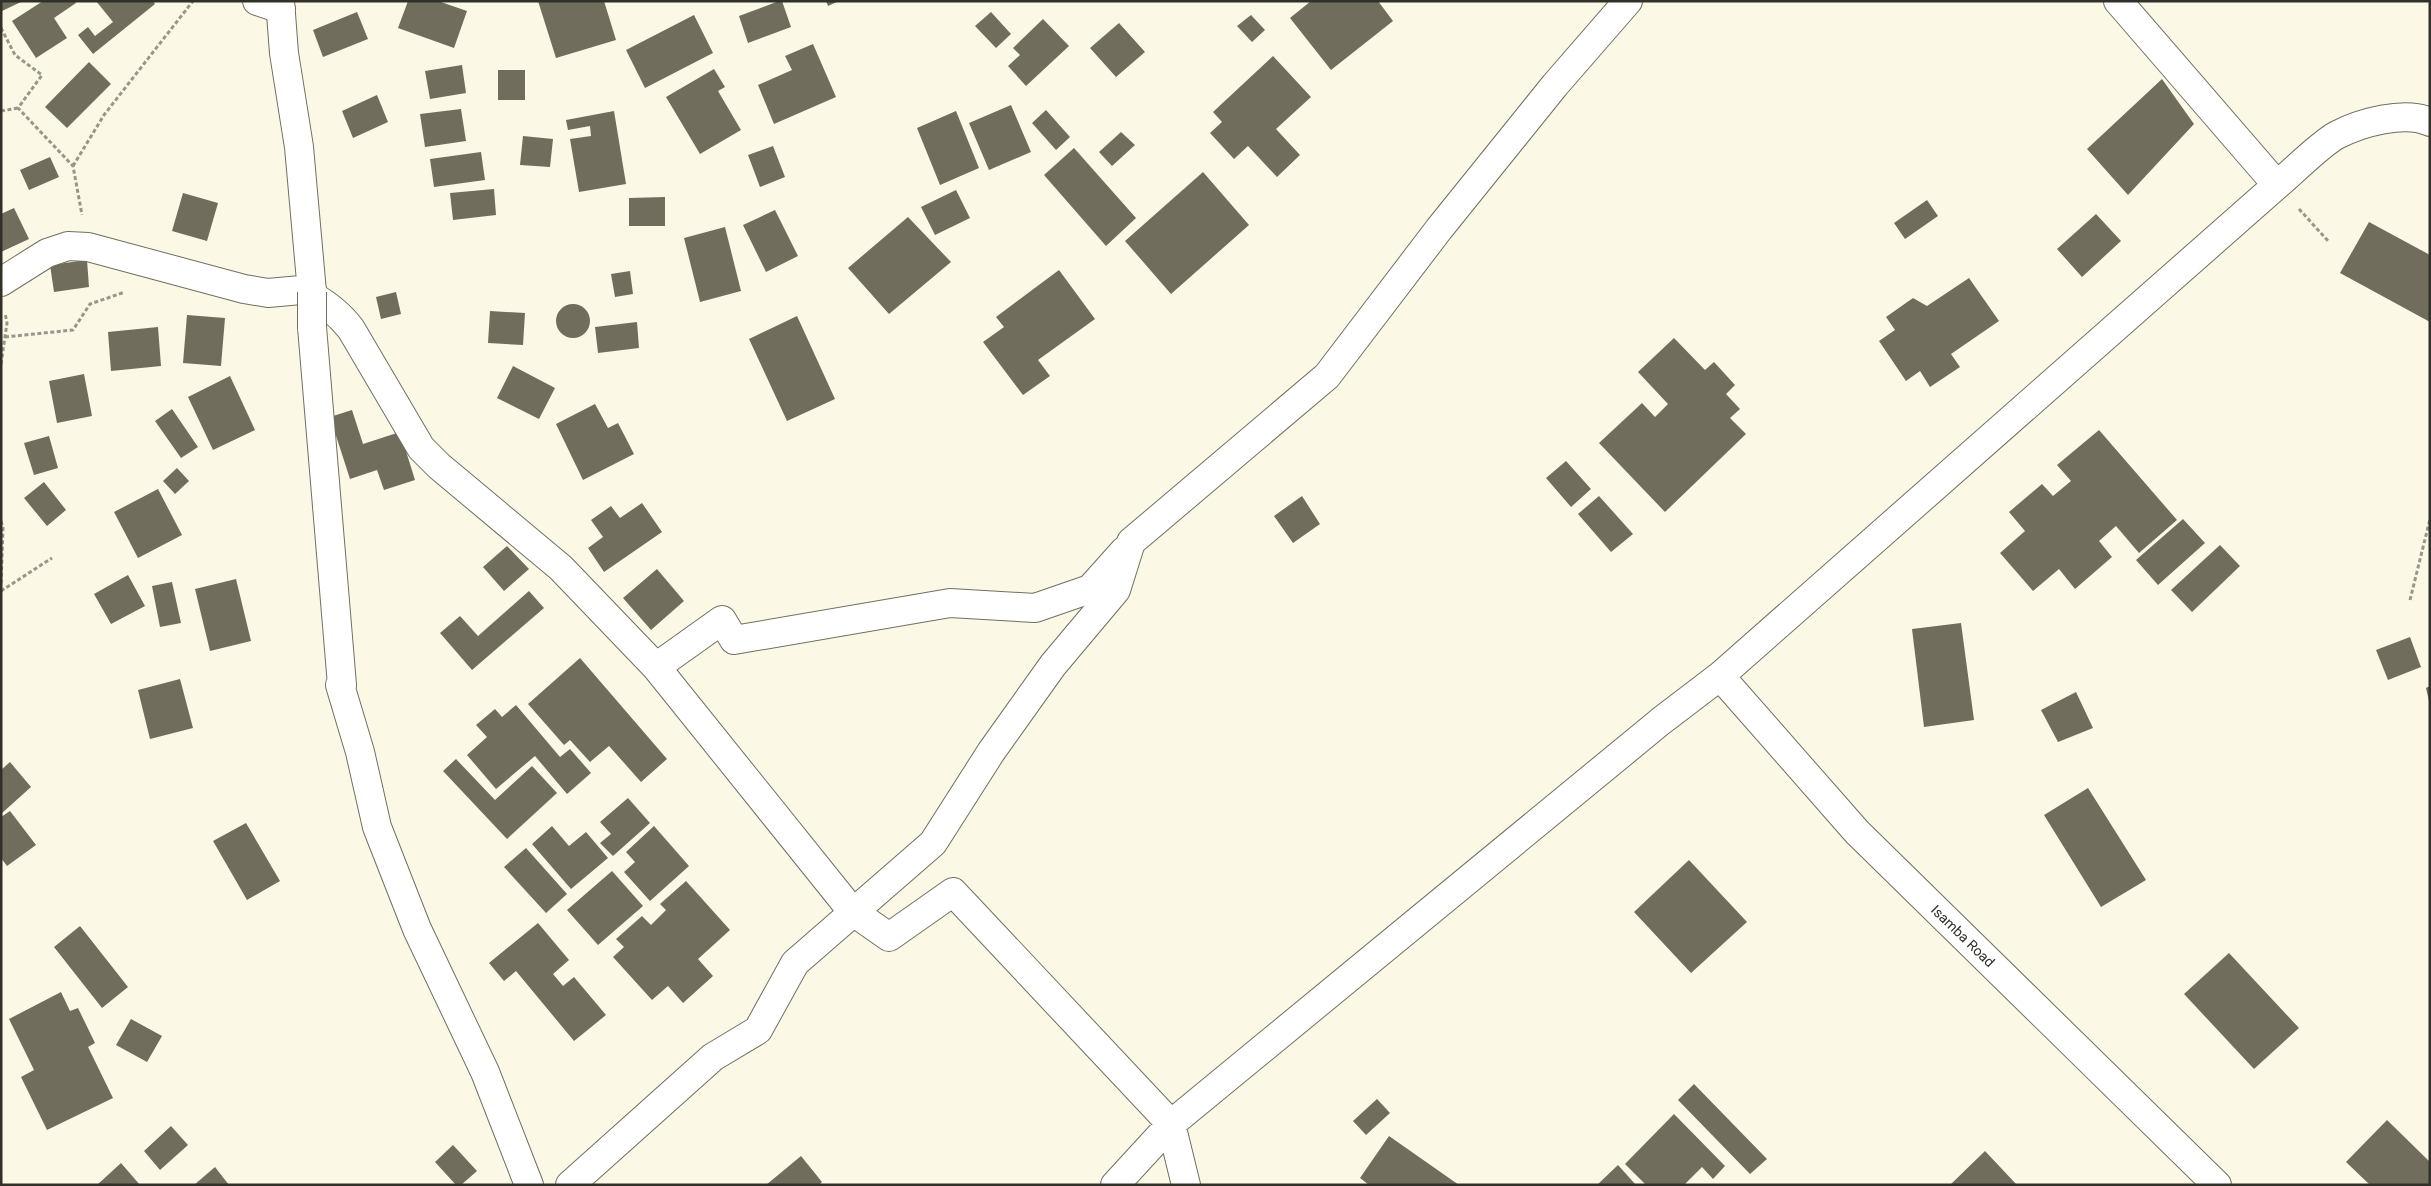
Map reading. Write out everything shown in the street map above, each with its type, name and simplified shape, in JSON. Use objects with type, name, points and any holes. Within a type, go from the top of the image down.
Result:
[{"type":"street","points":[[656,667],[722,620],[734,640],[950,603],[1035,608],[1090,589],[1131,542],[1327,376],[1439,229],[1554,85],[1628,1]]},
{"type":"street","points":[[2118,1],[2277,185]]},
{"type":"street","points":[[272,4],[284,53],[299,147],[312,290],[312,328],[342,685],[340,685],[360,752],[377,827],[417,929],[485,1072],[529,1185]]},
{"type":"street","points":[[1116,1185],[1171,1124],[1661,721],[1720,676],[2277,185],[2336,136],[2384,118],[2422,118],[2430,122]]},
{"type":"street","points":[[3,295],[47,253],[68,246],[88,247],[268,293],[312,290]]},
{"type":"street","points":[[312,290],[304,292],[322,300],[343,318],[351,329],[421,448],[439,466],[561,568],[656,667],[852,911],[888,937],[953,892],[1171,1124],[1186,1185]]},
{"type":"street","points":[[570,1185],[713,1057],[758,1030],[794,963],[933,843],[991,752],[1053,665],[1116,590],[1131,542]]},
{"type":"street","name":"Isamba Road","points":[[1720,676],[1857,832],[2217,1185]]},
{"type":"path","points":[[72,166],[104,115],[194,1]]},
{"type":"path","points":[[1,28],[15,55],[42,75],[18,108],[1,111]]},
{"type":"path","points":[[18,108],[72,166],[88,247]]},
{"type":"path","points":[[2277,185],[2330,242]]},
{"type":"path","points":[[5,337],[72,330],[90,304],[134,290]]},
{"type":"path","points":[[1,364],[7,323],[3,295]]},
{"type":"path","points":[[2410,600],[2430,519]]},
{"type":"path","points":[[1,520],[3,528],[1,585]]},
{"type":"path","points":[[1,591],[52,558]]},
{"type":"building","points":[[1,1],[23,1],[2,11]]},
{"type":"building","points":[[43,1],[75,1],[76,3],[54,18],[67,38],[36,58],[12,21]]},
{"type":"building","points":[[96,1],[153,1],[155,4],[93,54],[78,35],[88,27],[95,36],[113,22]]},
{"type":"building","points":[[408,1],[438,1],[467,11],[454,48],[398,28]]},
{"type":"building","points":[[538,1],[604,1],[616,40],[556,58]]},
{"type":"building","points":[[782,1],[791,27],[748,43],[739,16]]},
{"type":"building","points":[[826,1],[839,1],[828,6]]},
{"type":"building","points":[[1311,1],[1378,1],[1393,21],[1331,70],[1290,18]]},
{"type":"building","points":[[357,12],[368,39],[323,57],[313,30]]},
{"type":"building","points":[[991,12],[1011,34],[996,48],[975,26]]},
{"type":"building","points":[[694,15],[713,53],[645,88],[626,50]]},
{"type":"building","points":[[1251,15],[1265,30],[1252,42],[1237,26]]},
{"type":"building","points":[[1043,19],[1069,46],[1026,86],[1008,66],[1020,55],[1013,48]]},
{"type":"building","points":[[1119,23],[1145,52],[1116,77],[1090,48]]},
{"type":"building","points":[[813,44],[836,97],[774,124],[758,85],[792,70],[785,56]]},
{"type":"building","points":[[1273,56],[1311,97],[1276,129],[1300,155],[1277,177],[1248,146],[1234,159],[1210,133],[1222,122],[1213,112]]},
{"type":"building","points":[[89,62],[111,84],[67,128],[45,107]]},
{"type":"building","points":[[462,65],[466,93],[430,99],[425,71]]},
{"type":"building","points":[[714,69],[725,87],[718,91],[741,130],[700,154],[666,97]]},
{"type":"building","points":[[498,70],[525,70],[525,100],[498,100]]},
{"type":"building","points":[[2162,79],[2194,124],[2128,195],[2087,149]]},
{"type":"building","points":[[377,95],[388,122],[353,138],[342,111]]},
{"type":"building","points":[[1011,105],[1031,152],[989,170],[969,123]]},
{"type":"building","points":[[461,109],[466,141],[425,147],[420,114]]},
{"type":"building","points":[[1046,110],[1070,137],[1056,150],[1032,123]]},
{"type":"building","points":[[614,111],[626,184],[579,192],[570,139],[591,136],[590,126],[568,130],[566,120]]},
{"type":"building","points":[[956,111],[979,168],[940,185],[917,128]]},
{"type":"building","points":[[1121,132],[1135,145],[1112,166],[1099,152]]},
{"type":"building","points":[[523,136],[553,139],[550,167],[520,165]]},
{"type":"building","points":[[773,146],[785,177],[760,187],[748,155]]},
{"type":"building","points":[[1074,148],[1136,218],[1106,246],[1044,175]]},
{"type":"building","points":[[481,152],[485,180],[434,187],[430,159]]},
{"type":"building","points":[[50,157],[59,177],[29,190],[20,170]]},
{"type":"building","points":[[1203,172],[1249,225],[1171,294],[1125,241]]},
{"type":"building","points":[[494,189],[496,215],[453,220],[450,193]]},
{"type":"building","points":[[956,190],[970,218],[935,235],[921,207]]},
{"type":"building","points":[[183,193],[218,203],[207,241],[172,231]]},
{"type":"building","points":[[665,197],[665,226],[629,226],[629,198]]},
{"type":"building","points":[[1927,200],[1938,216],[1905,239],[1894,223]]},
{"type":"building","points":[[14,208],[29,239],[1,252],[1,214]]},
{"type":"building","points":[[775,210],[798,256],[766,272],[743,225]]},
{"type":"building","points":[[2096,214],[2121,241],[2082,277],[2057,249]]},
{"type":"building","points":[[908,217],[951,262],[889,314],[848,268]]},
{"type":"building","points":[[2369,222],[2430,255],[2430,322],[2340,273]]},
{"type":"building","points":[[725,227],[741,291],[700,302],[684,238]]},
{"type":"building","points":[[87,260],[89,287],[54,292],[50,265]]},
{"type":"building","points":[[1059,270],[1095,319],[1038,360],[1050,376],[1023,395],[983,342],[1004,327],[996,317]]},
{"type":"building","points":[[630,271],[633,294],[615,297],[611,274]]},
{"type":"building","points":[[1969,278],[1999,321],[1951,354],[1960,367],[1930,387],[1920,371],[1906,381],[1879,341],[1895,330],[1886,317],[1913,298],[1927,306]]},
{"type":"building","points":[[396,292],[401,314],[381,319],[376,297]]},
{"type":"building","points":[[573,304],[585,309],[590,321],[585,333],[573,338],[561,333],[556,321],[561,309]]},
{"type":"building","points":[[490,311],[525,313],[523,345],[488,343]]},
{"type":"building","points":[[187,315],[225,318],[221,366],[183,363]]},
{"type":"building","points":[[797,316],[835,399],[787,421],[749,339]]},
{"type":"building","points":[[637,322],[639,348],[598,353],[595,327]]},
{"type":"building","points":[[158,327],[161,366],[111,371],[108,332]]},
{"type":"building","points":[[1674,338],[1705,370],[1714,362],[1735,385],[1726,394],[1740,409],[1730,418],[1746,434],[1665,512],[1599,443],[1642,403],[1655,417],[1668,404],[1638,372]]},
{"type":"building","points":[[513,366],[555,388],[539,419],[497,398]]},
{"type":"building","points":[[84,374],[92,416],[57,423],[49,381]]},
{"type":"building","points":[[230,376],[255,430],[213,450],[188,397]]},
{"type":"building","points":[[595,404],[608,428],[618,423],[634,454],[583,480],[556,424]]},
{"type":"building","points":[[172,409],[198,447],[181,458],[155,421]]},
{"type":"building","points":[[352,410],[363,444],[400,432],[415,480],[384,490],[377,470],[350,479],[330,417]]},
{"type":"building","points":[[2099,430],[2177,520],[2139,553],[2116,526],[2099,541],[2112,557],[2075,589],[2059,569],[2033,591],[2000,553],[2025,531],[2009,512],[2042,484],[2053,496],[2071,481],[2057,465]]},
{"type":"building","points":[[49,436],[58,468],[34,475],[24,443]]},
{"type":"building","points":[[1566,461],[1591,489],[1571,507],[1546,478]]},
{"type":"building","points":[[177,468],[189,481],[175,494],[163,481]]},
{"type":"building","points":[[44,482],[66,510],[47,526],[24,498]]},
{"type":"building","points":[[158,489],[182,535],[138,558],[114,512]]},
{"type":"building","points":[[1302,496],[1320,524],[1293,543],[1274,516]]},
{"type":"building","points":[[1599,496],[1633,534],[1611,552],[1578,514]]},
{"type":"building","points":[[642,503],[662,532],[604,572],[588,548],[603,537],[591,520],[611,506],[620,518]]},
{"type":"building","points":[[2183,519],[2205,543],[2158,585],[2136,560]]},
{"type":"building","points":[[2220,545],[2240,566],[2192,612],[2171,590]]},
{"type":"building","points":[[507,546],[529,569],[504,591],[483,567]]},
{"type":"building","points":[[657,569],[684,601],[651,630],[623,598]]},
{"type":"building","points":[[128,575],[145,606],[111,624],[94,594]]},
{"type":"building","points":[[236,579],[251,641],[210,651],[195,589]]},
{"type":"building","points":[[172,582],[181,623],[160,627],[152,586]]},
{"type":"building","points":[[529,591],[544,608],[472,670],[440,633],[460,616],[478,636]]},
{"type":"building","points":[[1961,623],[1974,720],[1924,727],[1912,629]]},
{"type":"building","points":[[2410,637],[2421,667],[2388,680],[2376,650]]},
{"type":"building","points":[[580,658],[667,759],[641,782],[609,746],[590,762],[570,740],[564,745],[528,704]]},
{"type":"building","points":[[180,679],[193,728],[150,739],[138,690]]},
{"type":"building","points":[[2430,686],[2430,701],[2429,701],[2426,688]]},
{"type":"building","points":[[2076,692],[2093,728],[2058,742],[2041,710]]},
{"type":"building","points":[[516,705],[560,757],[570,749],[591,773],[567,794],[535,756],[496,789],[467,755],[487,737],[476,725],[495,709],[502,717]]},
{"type":"building","points":[[456,759],[495,800],[532,766],[557,793],[507,839],[443,771]]},
{"type":"building","points":[[10,762],[31,787],[1,814],[1,770]]},
{"type":"building","points":[[2088,788],[2146,880],[2101,907],[2044,815]]},
{"type":"building","points":[[628,798],[650,823],[613,856],[600,843],[611,834],[600,822]]},
{"type":"building","points":[[10,811],[36,845],[7,866],[1,858],[1,817]]},
{"type":"building","points":[[246,823],[280,881],[247,900],[213,841]]},
{"type":"building","points":[[552,826],[569,846],[586,832],[608,858],[571,889],[532,844]]},
{"type":"building","points":[[654,826],[689,866],[650,901],[624,872],[635,862],[626,852]]},
{"type":"building","points":[[526,848],[567,894],[546,913],[504,867]]},
{"type":"building","points":[[1689,860],[1747,922],[1691,973],[1634,912]]},
{"type":"building","points":[[612,871],[643,906],[598,945],[567,910]]},
{"type":"building","points":[[686,881],[730,930],[698,959],[713,976],[683,1003],[668,986],[652,1000],[613,957],[624,947],[616,939],[642,916],[651,925],[666,910],[660,904]]},
{"type":"building","points":[[538,923],[569,960],[553,974],[563,986],[574,977],[606,1015],[574,1041],[516,971],[504,981],[489,963]]},
{"type":"building","points":[[80,926],[128,987],[102,1008],[54,947]]},
{"type":"building","points":[[2229,953],[2299,1028],[2254,1069],[2184,994]]},
{"type":"building","points":[[61,992],[70,1011],[78,1008],[95,1043],[88,1047],[113,1098],[47,1130],[21,1077],[34,1070],[9,1019]]},
{"type":"building","points":[[131,1019],[162,1036],[147,1062],[116,1045]]},
{"type":"building","points":[[1694,1084],[1767,1159],[1750,1174],[1678,1100]]},
{"type":"building","points":[[1377,1099],[1390,1113],[1366,1135],[1353,1121]]},
{"type":"building","points":[[1674,1114],[1725,1166],[1713,1179],[1702,1167],[1684,1185],[1646,1185],[1625,1164]]},
{"type":"building","points":[[2387,1120],[2430,1162],[2430,1185],[2370,1185],[2346,1162]]},
{"type":"building","points":[[171,1126],[188,1145],[160,1170],[144,1151]]},
{"type":"building","points":[[1389,1136],[1459,1185],[1369,1185],[1360,1178]]},
{"type":"building","points":[[453,1145],[477,1171],[461,1185],[456,1185],[435,1162]]},
{"type":"building","points":[[1985,1151],[2017,1185],[1950,1185]]},
{"type":"building","points":[[801,1156],[822,1182],[819,1185],[766,1185]]},
{"type":"building","points":[[121,1163],[140,1185],[97,1185]]},
{"type":"building","points":[[1618,1165],[1636,1185],[1597,1185]]},
{"type":"building","points":[[215,1167],[229,1185],[194,1185]]}]
